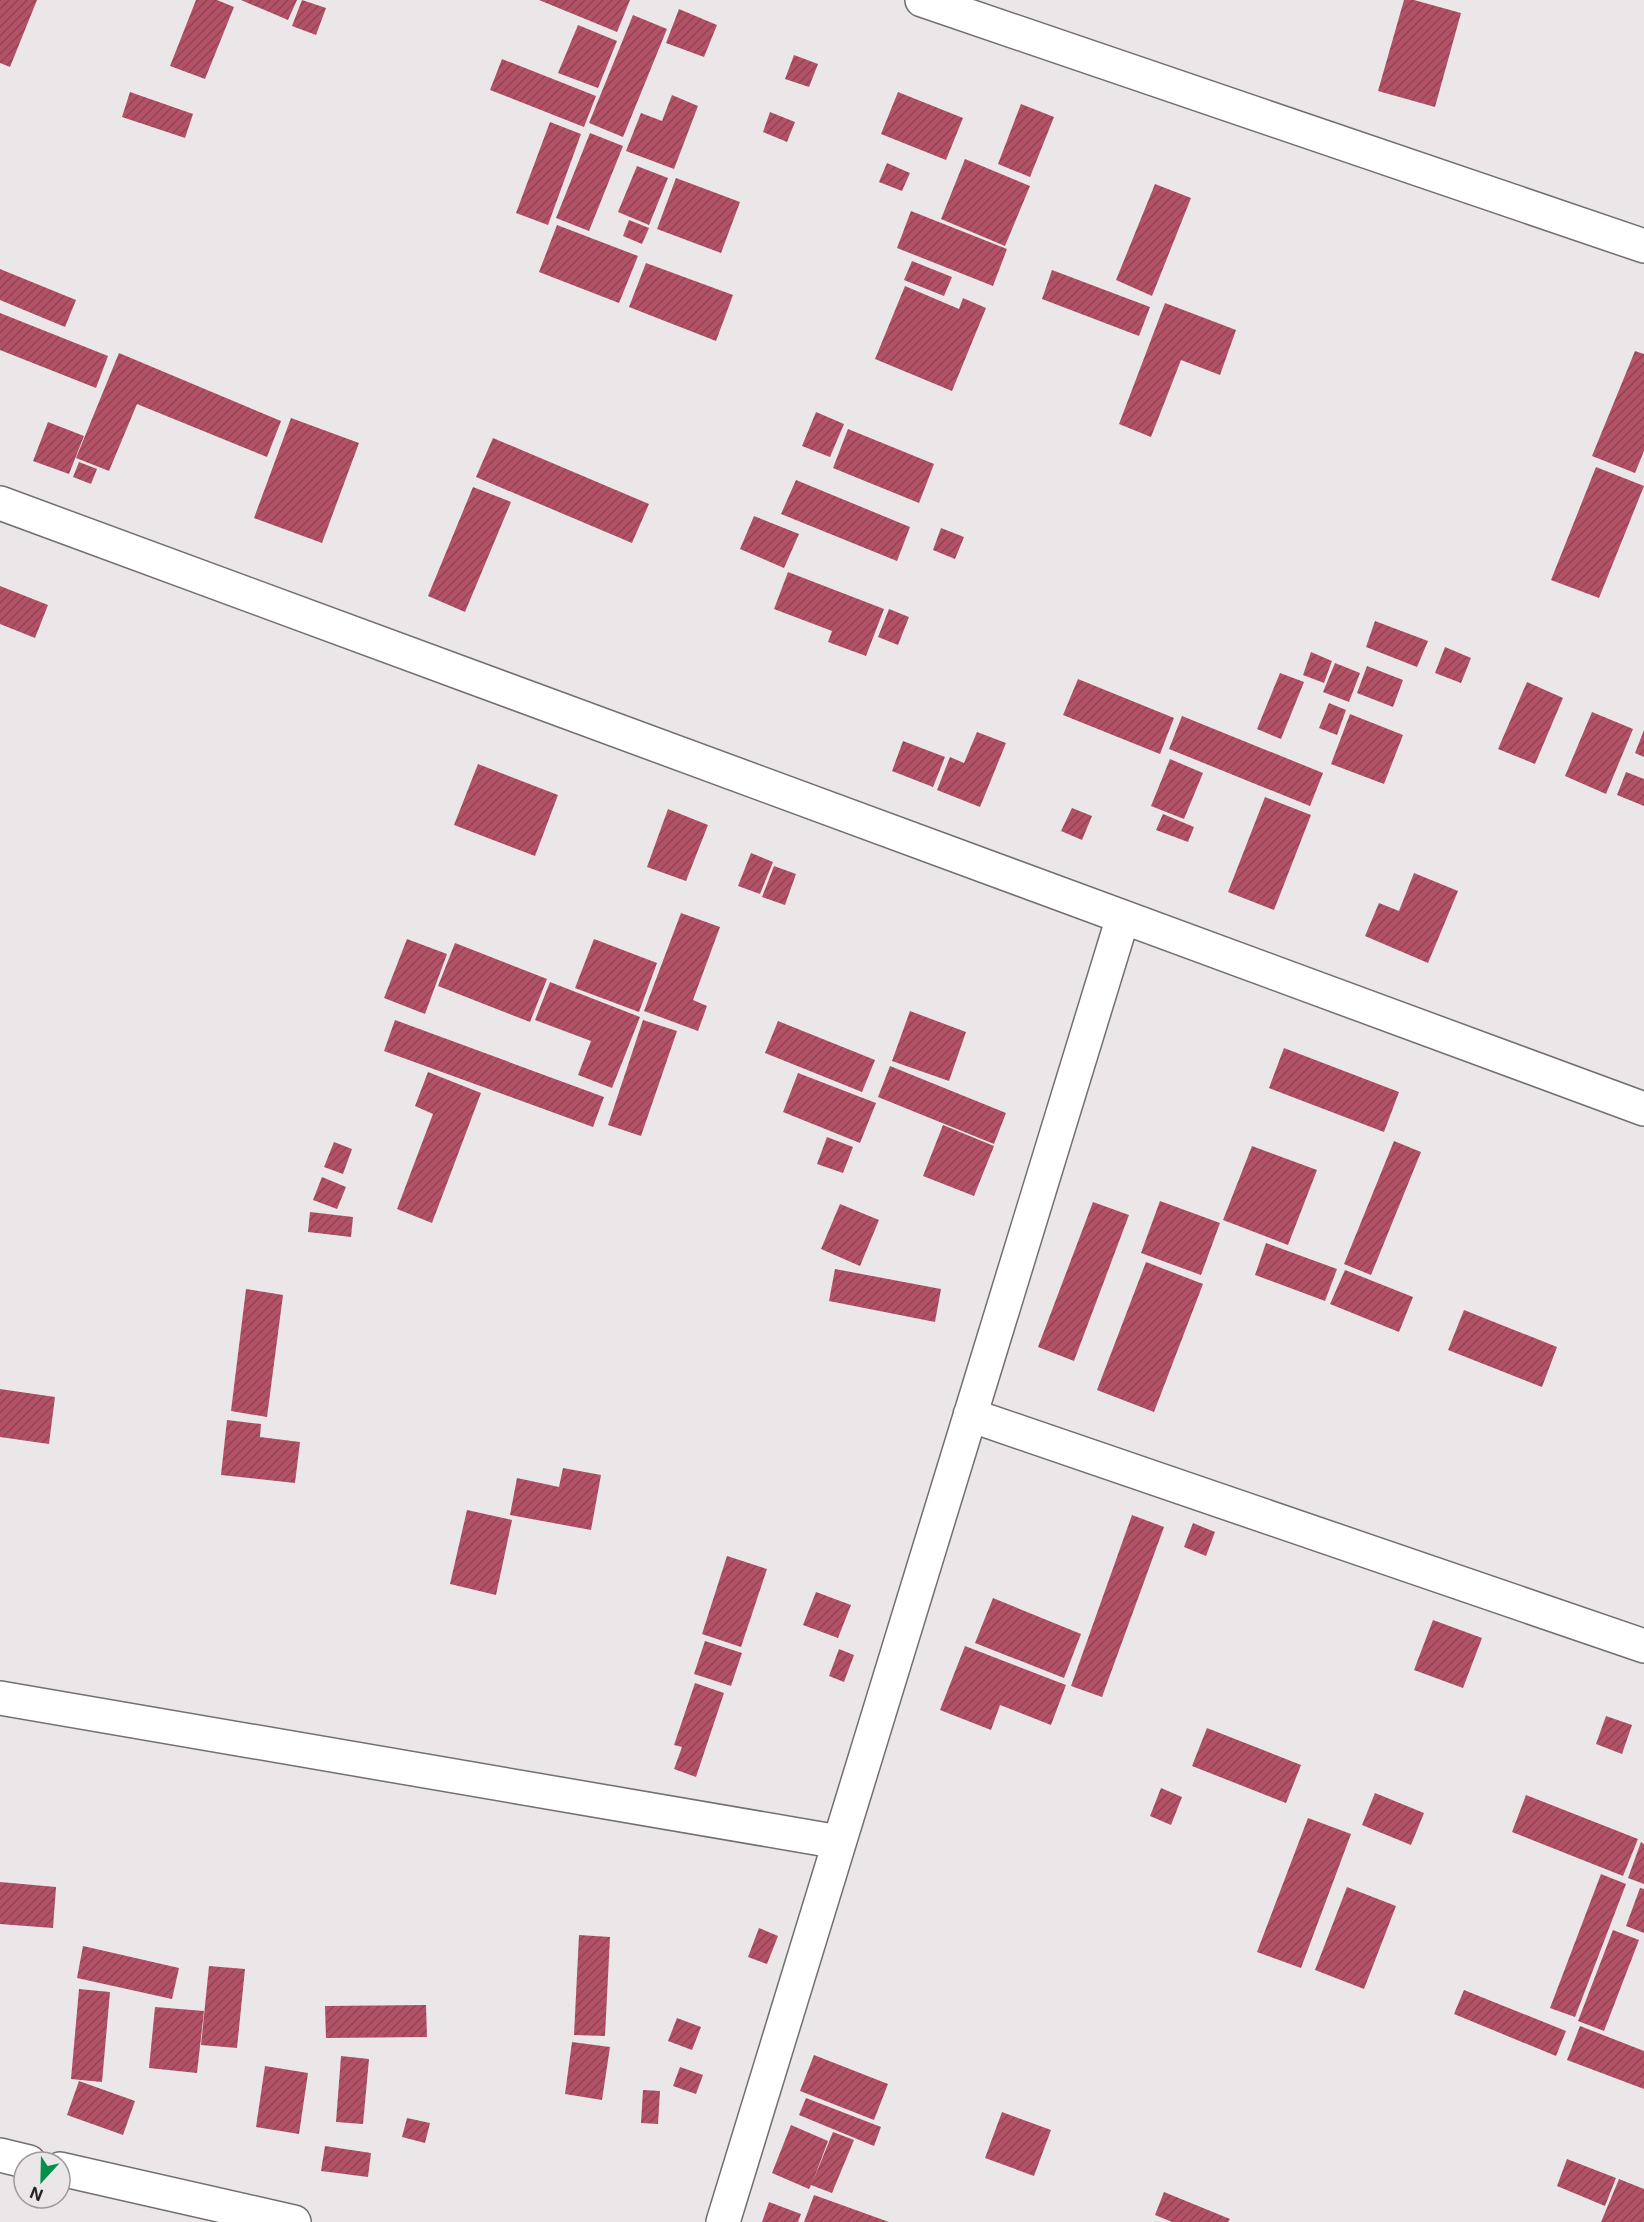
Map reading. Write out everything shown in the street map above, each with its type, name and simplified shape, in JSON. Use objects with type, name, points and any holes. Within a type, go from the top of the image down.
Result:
[{"type":"street","points":[[922,0],[1644,246]]},
{"type":"street","points":[[0,503],[1644,1109]]},
{"type":"street","points":[[723,2222],[1123,916]]},
{"type":"street","points":[[970,1415],[1644,1647]]},
{"type":"street","points":[[0,1698],[839,1842]]},
{"type":"street","points":[[72,2172],[294,2222]]},
{"type":"building","points":[[0,0],[37,0],[10,67],[0,63]]},
{"type":"building","points":[[196,0],[217,0],[234,7],[205,79],[170,66]]},
{"type":"building","points":[[241,0],[297,0],[288,20]]},
{"type":"building","points":[[302,0],[326,8],[316,35],[292,26]]},
{"type":"building","points":[[539,0],[630,0],[617,32]]},
{"type":"building","points":[[1404,0],[1414,0],[1461,13],[1435,107],[1378,91]]},
{"type":"building","points":[[679,9],[717,25],[704,57],[666,43]]},
{"type":"building","points":[[633,15],[667,29],[623,137],[589,123]]},
{"type":"building","points":[[578,25],[617,41],[598,88],[558,73]]},
{"type":"building","points":[[794,55],[818,64],[809,87],[785,79]]},
{"type":"building","points":[[502,59],[596,96],[584,127],[490,90]]},
{"type":"building","points":[[130,92],[193,114],[185,138],[122,117]]},
{"type":"building","points":[[898,92],[963,118],[946,160],[881,134]]},
{"type":"building","points":[[672,95],[698,106],[674,169],[626,151],[641,113],[662,121]]},
{"type":"building","points":[[1021,104],[1054,117],[1030,177],[998,164]]},
{"type":"building","points":[[770,112],[795,122],[787,142],[763,132]]},
{"type":"building","points":[[550,122],[581,134],[548,225],[516,213]]},
{"type":"building","points":[[590,133],[623,146],[589,231],[556,218]]},
{"type":"building","points":[[965,159],[1030,186],[1005,246],[941,219]]},
{"type":"building","points":[[887,163],[910,173],[902,191],[879,182]]},
{"type":"building","points":[[637,166],[668,178],[649,225],[618,212]]},
{"type":"building","points":[[676,178],[740,202],[721,253],[657,229]]},
{"type":"building","points":[[1155,184],[1191,198],[1152,296],[1116,280]]},
{"type":"building","points":[[911,211],[1007,249],[993,286],[897,248]]},
{"type":"building","points":[[629,220],[649,228],[642,244],[623,236]]},
{"type":"building","points":[[557,225],[638,256],[619,303],[539,272]]},
{"type":"building","points":[[912,261],[952,277],[944,296],[904,280]]},
{"type":"building","points":[[646,263],[733,295],[716,341],[629,307]]},
{"type":"building","points":[[0,269],[76,300],[65,327],[0,300]]},
{"type":"building","points":[[1052,270],[1150,307],[1139,336],[1042,299]]},
{"type":"building","points":[[905,286],[959,309],[963,298],[986,308],[952,391],[875,359]]},
{"type":"building","points":[[1165,303],[1236,330],[1220,375],[1181,360],[1151,437],[1119,424]]},
{"type":"building","points":[[0,313],[108,356],[96,388],[0,350]]},
{"type":"building","points":[[1635,351],[1644,354],[1644,451],[1635,473],[1592,456]]},
{"type":"building","points":[[119,353],[281,421],[267,457],[137,404],[109,471],[76,458]]},
{"type":"building","points":[[816,412],[844,424],[830,457],[802,446]]},
{"type":"building","points":[[291,418],[359,443],[322,543],[254,518]]},
{"type":"building","points":[[48,422],[84,436],[69,474],[33,461]]},
{"type":"building","points":[[848,429],[934,464],[919,503],[833,468]]},
{"type":"building","points":[[493,438],[649,504],[632,543],[476,477]]},
{"type":"building","points":[[79,462],[97,469],[91,484],[73,477]]},
{"type":"building","points":[[1596,467],[1644,486],[1599,598],[1551,580]]},
{"type":"building","points":[[796,480],[910,527],[897,561],[781,514]]},
{"type":"building","points":[[473,487],[511,502],[465,612],[428,596]]},
{"type":"building","points":[[754,516],[799,534],[784,568],[740,549]]},
{"type":"building","points":[[941,528],[964,537],[955,559],[933,550]]},
{"type":"building","points":[[788,572],[884,609],[866,656],[828,642],[832,631],[774,609]]},
{"type":"building","points":[[0,586],[48,605],[35,638],[0,624]]},
{"type":"building","points":[[889,609],[909,617],[898,645],[878,637]]},
{"type":"building","points":[[1375,621],[1428,641],[1417,667],[1366,647]]},
{"type":"building","points":[[1445,647],[1471,658],[1461,683],[1435,673]]},
{"type":"building","points":[[1311,652],[1332,661],[1324,683],[1303,675]]},
{"type":"building","points":[[1335,663],[1360,673],[1349,702],[1323,692]]},
{"type":"building","points":[[1367,666],[1403,680],[1393,707],[1357,693]]},
{"type":"building","points":[[1280,673],[1304,682],[1281,739],[1257,729]]},
{"type":"building","points":[[1078,679],[1174,718],[1160,754],[1063,715]]},
{"type":"building","points":[[1527,682],[1563,698],[1535,764],[1498,749]]},
{"type":"building","points":[[1329,703],[1346,710],[1337,735],[1319,728]]},
{"type":"building","points":[[1592,712],[1633,729],[1606,794],[1565,776]]},
{"type":"building","points":[[1350,714],[1403,735],[1384,784],[1331,764]]},
{"type":"building","points":[[1182,716],[1323,773],[1310,806],[1169,749]]},
{"type":"building","points":[[1644,730],[1644,757],[1635,753]]},
{"type":"building","points":[[977,732],[1006,743],[980,807],[937,790],[950,757],[964,763]]},
{"type":"building","points":[[903,741],[945,757],[933,787],[892,771]]},
{"type":"building","points":[[1170,759],[1203,773],[1184,819],[1151,806]]},
{"type":"building","points":[[478,764],[558,795],[535,856],[454,825]]},
{"type":"building","points":[[1626,772],[1644,779],[1644,806],[1617,795]]},
{"type":"building","points":[[1265,797],[1311,815],[1274,910],[1228,892]]},
{"type":"building","points":[[1072,808],[1092,816],[1082,840],[1061,831]]},
{"type":"building","points":[[668,809],[708,825],[686,881],[647,867]]},
{"type":"building","points":[[1163,814],[1194,827],[1188,842],[1156,830]]},
{"type":"building","points":[[751,853],[773,862],[760,894],[738,886]]},
{"type":"building","points":[[774,866],[796,874],[785,905],[762,897]]},
{"type":"building","points":[[1414,873],[1458,891],[1428,963],[1365,936],[1379,903],[1399,911]]},
{"type":"building","points":[[681,913],[720,927],[693,1000],[707,1006],[698,1031],[644,1011]]},
{"type":"building","points":[[407,939],[447,954],[425,1014],[384,998]]},
{"type":"building","points":[[594,939],[657,963],[639,1012],[575,988]]},
{"type":"building","points":[[455,943],[547,979],[530,1022],[438,986]]},
{"type":"building","points":[[550,982],[640,1017],[612,1088],[578,1075],[591,1041],[535,1020]]},
{"type":"building","points":[[910,1011],[966,1032],[949,1081],[892,1061]]},
{"type":"building","points":[[395,1020],[604,1097],[593,1127],[384,1051]]},
{"type":"building","points":[[643,1020],[677,1031],[641,1136],[608,1125]]},
{"type":"building","points":[[778,1021],[875,1060],[862,1092],[765,1053]]},
{"type":"building","points":[[1284,1048],[1399,1092],[1384,1132],[1269,1088]]},
{"type":"building","points":[[890,1066],[1006,1113],[994,1144],[878,1097]]},
{"type":"building","points":[[428,1072],[481,1093],[432,1223],[397,1209],[433,1114],[415,1106]]},
{"type":"building","points":[[798,1073],[876,1103],[860,1143],[783,1112]]},
{"type":"building","points":[[943,1125],[994,1146],[974,1196],[923,1176]]},
{"type":"building","points":[[827,1137],[853,1147],[843,1173],[817,1164]]},
{"type":"building","points":[[1394,1141],[1421,1152],[1371,1275],[1344,1264]]},
{"type":"building","points":[[334,1142],[352,1149],[343,1174],[324,1167]]},
{"type":"building","points":[[1252,1146],[1317,1170],[1288,1245],[1223,1220]]},
{"type":"building","points":[[322,1177],[346,1187],[337,1209],[313,1200]]},
{"type":"building","points":[[1160,1201],[1220,1223],[1201,1275],[1141,1253]]},
{"type":"building","points":[[1093,1202],[1129,1215],[1074,1361],[1038,1347]]},
{"type":"building","points":[[840,1204],[879,1220],[860,1266],[821,1249]]},
{"type":"building","points":[[310,1212],[353,1217],[351,1237],[308,1232]]},
{"type":"building","points":[[1266,1243],[1337,1269],[1325,1301],[1255,1275]]},
{"type":"building","points":[[1146,1262],[1203,1284],[1154,1412],[1097,1390]]},
{"type":"building","points":[[835,1269],[941,1289],[935,1322],[829,1301]]},
{"type":"building","points":[[1345,1270],[1413,1297],[1399,1332],[1330,1304]]},
{"type":"building","points":[[246,1289],[283,1295],[267,1417],[231,1411]]},
{"type":"building","points":[[1464,1310],[1557,1347],[1542,1387],[1448,1350]]},
{"type":"building","points":[[0,1389],[55,1397],[49,1444],[0,1437]]},
{"type":"building","points":[[227,1420],[261,1424],[260,1437],[300,1442],[295,1483],[221,1475]]},
{"type":"building","points":[[563,1468],[601,1475],[591,1530],[510,1515],[517,1478],[559,1487]]},
{"type":"building","points":[[467,1510],[512,1520],[496,1595],[450,1584]]},
{"type":"building","points":[[1132,1515],[1164,1527],[1102,1697],[1071,1686]]},
{"type":"building","points":[[1193,1523],[1215,1532],[1206,1556],[1184,1547]]},
{"type":"building","points":[[727,1556],[767,1569],[741,1647],[702,1634]]},
{"type":"building","points":[[816,1592],[851,1605],[838,1638],[803,1625]]},
{"type":"building","points":[[993,1598],[1081,1634],[1064,1678],[975,1643]]},
{"type":"building","points":[[1433,1620],[1482,1638],[1463,1688],[1414,1670]]},
{"type":"building","points":[[705,1641],[742,1653],[731,1686],[694,1674]]},
{"type":"building","points":[[965,1646],[1066,1685],[1051,1725],[1000,1705],[991,1730],[940,1710]]},
{"type":"building","points":[[839,1649],[854,1655],[844,1682],[829,1676]]},
{"type":"building","points":[[695,1683],[724,1693],[696,1777],[674,1769],[682,1747],[674,1745]]},
{"type":"building","points":[[1606,1716],[1632,1725],[1622,1754],[1596,1744]]},
{"type":"building","points":[[1207,1728],[1301,1765],[1286,1803],[1192,1766]]},
{"type":"building","points":[[1161,1788],[1182,1797],[1171,1825],[1150,1816]]},
{"type":"building","points":[[1375,1793],[1424,1813],[1411,1845],[1362,1825]]},
{"type":"building","points":[[1526,1795],[1638,1839],[1623,1876],[1512,1832]]},
{"type":"building","points":[[1308,1818],[1351,1834],[1301,1968],[1257,1952]]},
{"type":"building","points":[[1641,1842],[1644,1844],[1644,1884],[1628,1878]]},
{"type":"building","points":[[1601,1874],[1626,1884],[1575,2017],[1550,2008]]},
{"type":"building","points":[[0,1882],[56,1887],[53,1928],[0,1924]]},
{"type":"building","points":[[1347,1887],[1396,1906],[1364,1989],[1315,1970]]},
{"type":"building","points":[[1640,1888],[1644,1889],[1644,1933],[1626,1926]]},
{"type":"building","points":[[759,1928],[778,1936],[767,1964],[748,1957]]},
{"type":"building","points":[[1613,1930],[1639,1940],[1604,2031],[1578,2021]]},
{"type":"building","points":[[579,1935],[610,1937],[605,2036],[574,2035]]},
{"type":"building","points":[[83,1946],[179,1968],[172,1999],[77,1978]]},
{"type":"building","points":[[209,1966],[245,1969],[237,2048],[201,2045]]},
{"type":"building","points":[[79,1989],[110,1992],[102,2082],[71,2079]]},
{"type":"building","points":[[1464,1990],[1566,2031],[1556,2056],[1454,2014]]},
{"type":"building","points":[[426,2005],[427,2037],[326,2038],[325,2006]]},
{"type":"building","points":[[155,2007],[204,2011],[197,2073],[149,2068]]},
{"type":"building","points":[[677,2018],[701,2027],[692,2050],[668,2041]]},
{"type":"building","points":[[1580,2026],[1644,2051],[1644,2089],[1567,2060]]},
{"type":"building","points":[[572,2042],[610,2047],[602,2100],[565,2094]]},
{"type":"building","points":[[814,2055],[888,2084],[874,2120],[800,2091]]},
{"type":"building","points":[[341,2056],[369,2059],[363,2124],[336,2122]]},
{"type":"building","points":[[265,2066],[308,2073],[299,2134],[256,2127]]},
{"type":"building","points":[[680,2067],[703,2075],[696,2094],[673,2086]]},
{"type":"building","points":[[79,2081],[135,2101],[123,2135],[67,2115]]},
{"type":"building","points":[[643,2090],[660,2091],[658,2124],[641,2123]]},
{"type":"building","points":[[806,2098],[881,2127],[874,2146],[799,2115]]},
{"type":"building","points":[[1002,2112],[1051,2130],[1034,2176],[985,2158]]},
{"type":"building","points":[[407,2118],[430,2123],[425,2143],[402,2137]]},
{"type":"building","points":[[791,2125],[828,2141],[813,2181],[833,2132],[854,2140],[832,2193],[811,2185],[809,2189],[772,2173]]},
{"type":"building","points":[[325,2146],[371,2153],[368,2177],[321,2171]]},
{"type":"building","points":[[1567,2159],[1616,2178],[1605,2206],[1557,2186]]},
{"type":"building","points":[[1619,2179],[1644,2189],[1644,2222],[1601,2222]]},
{"type":"building","points":[[1164,2192],[1230,2219],[1228,2222],[1172,2222],[1155,2215]]},
{"type":"building","points":[[814,2195],[889,2222],[804,2222]]},
{"type":"building","points":[[769,2202],[801,2214],[798,2222],[762,2222]]}]
